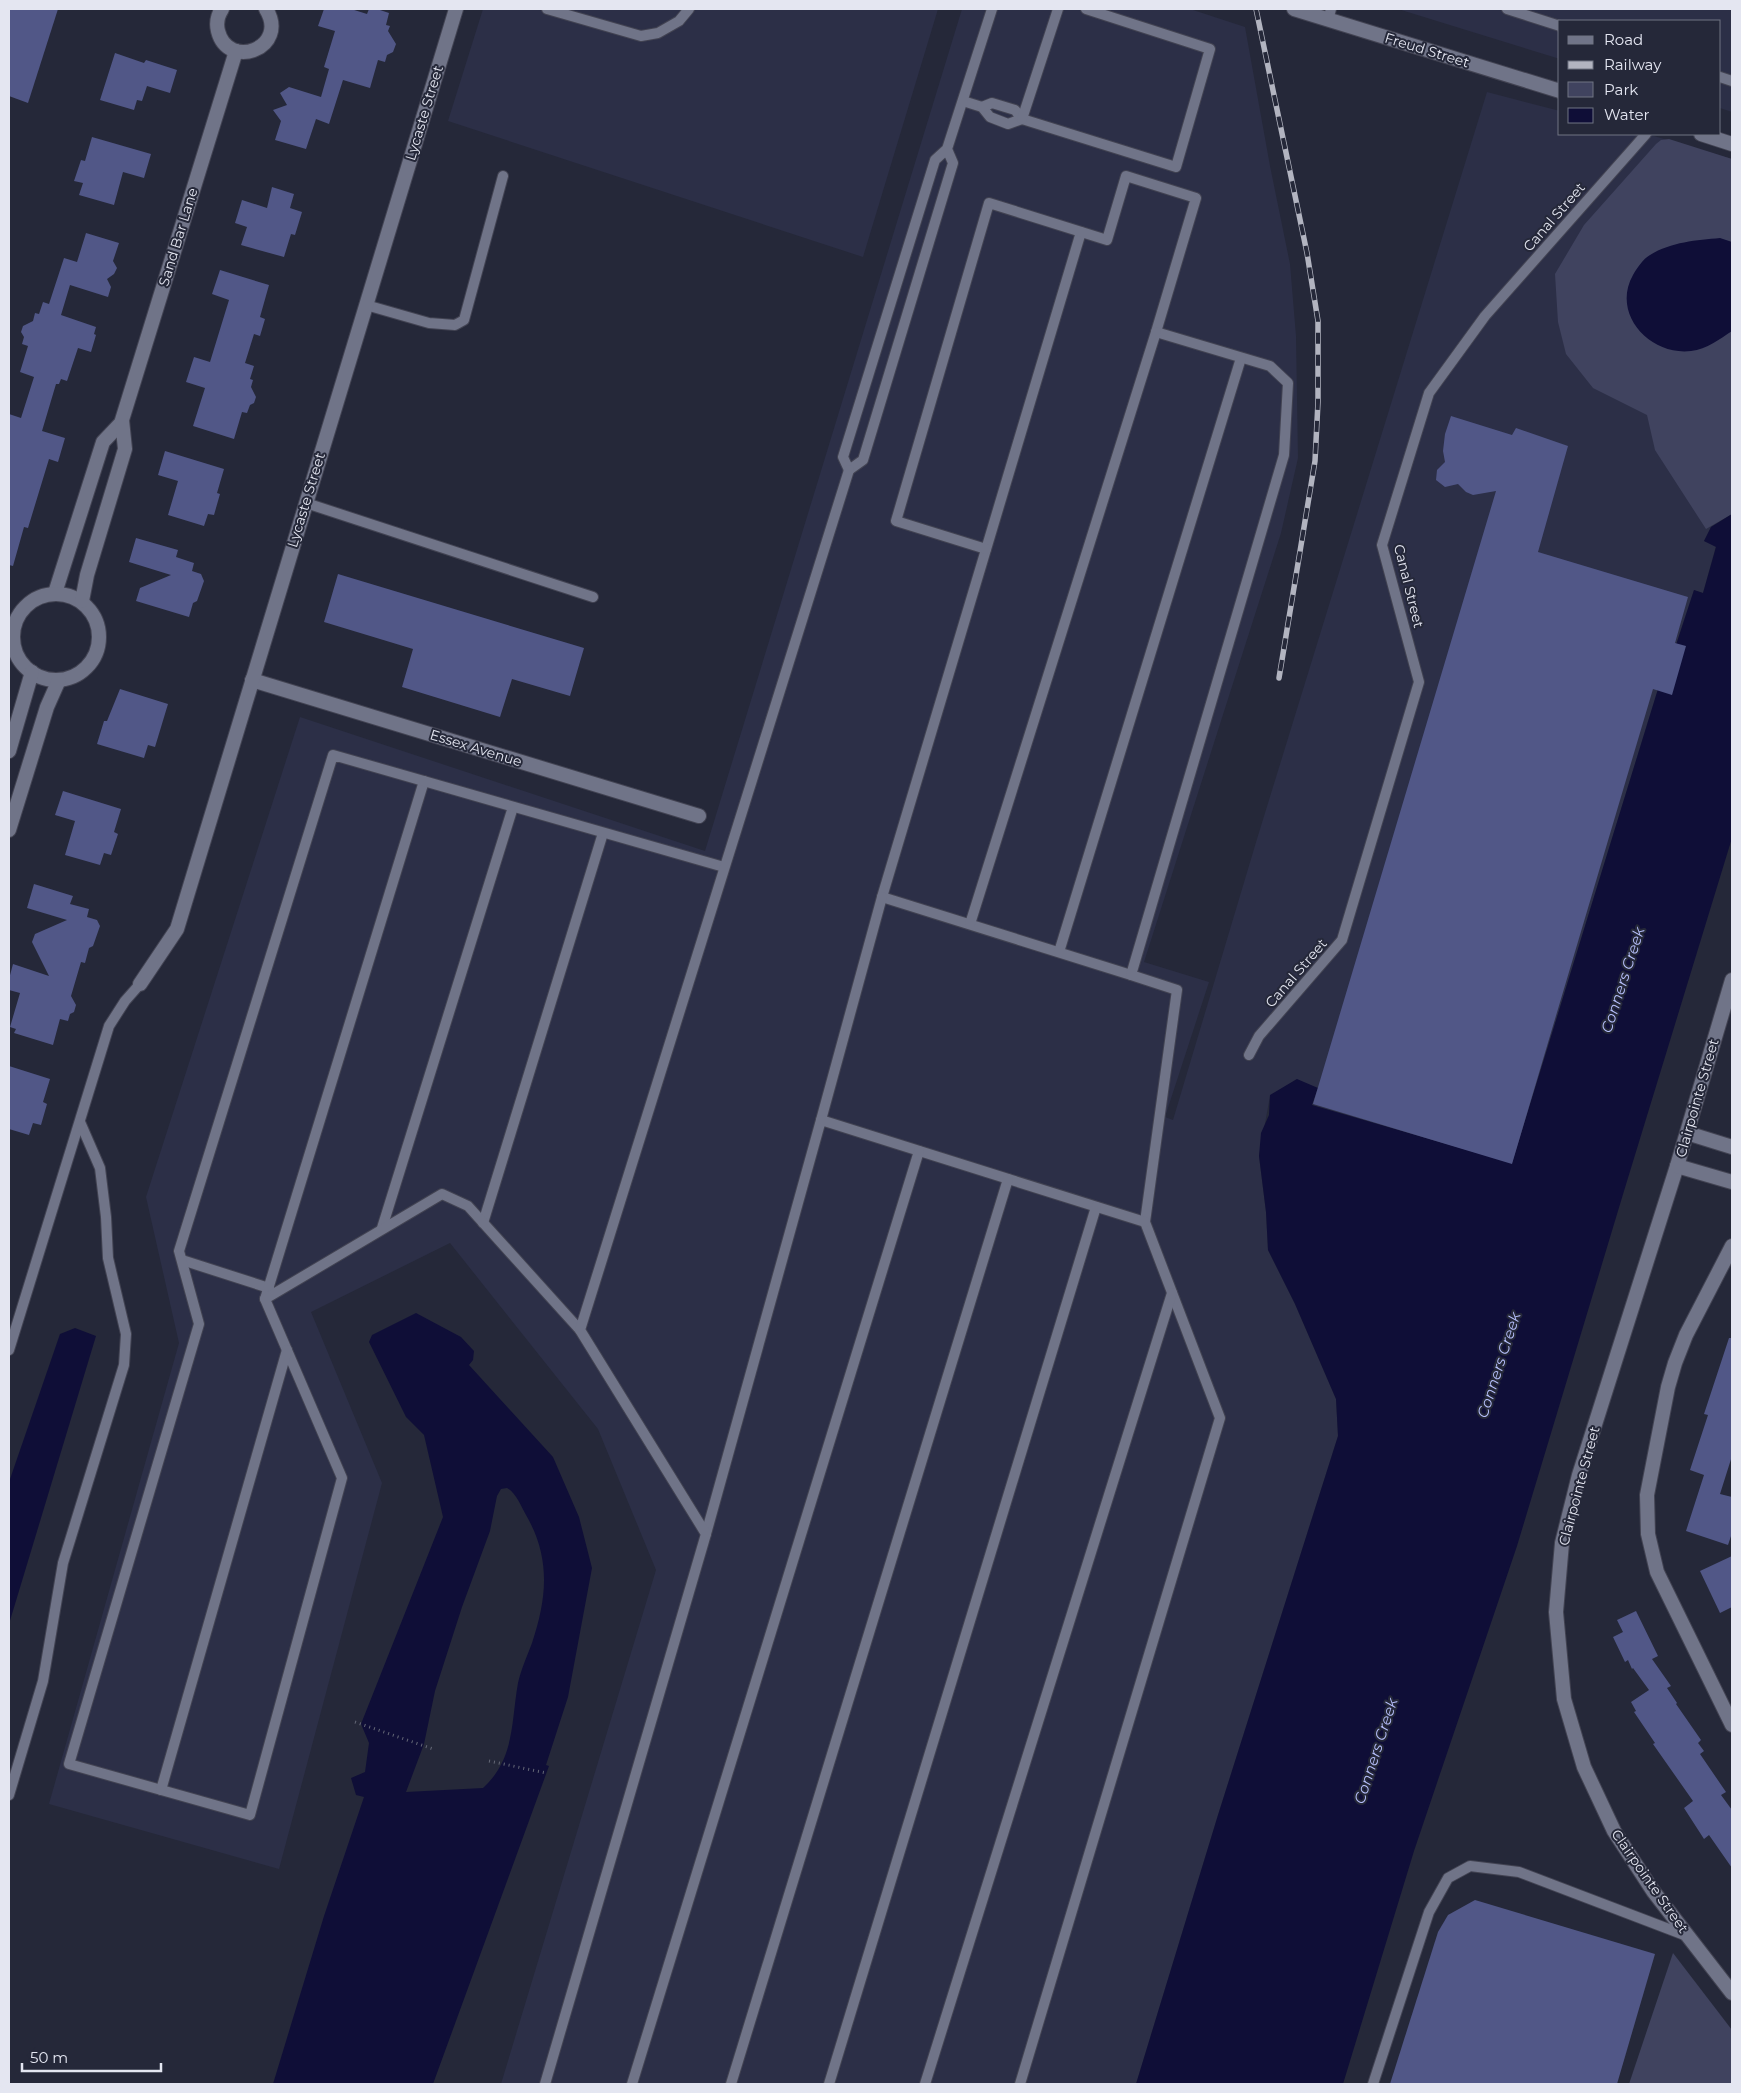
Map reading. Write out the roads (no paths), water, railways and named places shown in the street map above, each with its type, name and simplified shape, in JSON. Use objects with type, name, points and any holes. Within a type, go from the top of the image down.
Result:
[{"type":"street","points":[[222,9],[217,20],[219,36],[229,48],[236,51],[251,52],[265,44],[272,30],[272,22],[266,9]]},
{"type":"street","name":"Lycaste Street","points":[[140,984],[177,929],[456,9]]},
{"type":"street","name":"Freud Street","points":[[1294,9],[1330,14],[1558,90]]},
{"type":"street","name":"Sand Bar Lane","points":[[82,601],[87,575],[125,449],[121,424],[236,51]]},
{"type":"street","points":[[1704,135],[1732,144]]},
{"type":"street","name":"Sand Bar Lane","points":[[54,593],[103,442],[121,424]]},
{"type":"street","points":[[54,593],[69,595],[82,601],[95,617],[100,632],[98,648],[92,662],[74,676],[59,680],[46,679],[32,672],[18,657],[13,642],[12,623],[21,611],[36,598],[54,593]]},
{"type":"street","points":[[9,751],[32,672]]},
{"type":"street","points":[[9,830],[47,707],[59,680]]},
{"type":"street","name":"Essex Avenue","points":[[252,680],[699,816]]},
{"type":"street","name":"Clairpointe Street","points":[[1732,980],[1677,1166],[1579,1475],[1562,1543],[1556,1612],[1562,1691],[1584,1767],[1614,1831],[1654,1891],[1732,1993]]},
{"type":"street","points":[[1687,1133],[1732,1147]]},
{"type":"street","points":[[1677,1166],[1732,1182]]},
{"type":"street","points":[[1731,1720],[1657,1572],[1648,1534],[1647,1495],[1668,1386],[1675,1363],[1686,1335],[1732,1246]]},
{"type":"lane","points":[[547,9],[641,36],[658,33],[679,21],[689,9]]},
{"type":"lane","points":[[849,470],[843,457],[935,160],[947,149],[992,9]]},
{"type":"lane","points":[[963,101],[982,108],[990,116],[1008,124],[1022,118],[1058,9]]},
{"type":"lane","points":[[982,108],[992,103],[1015,110],[1022,118],[1176,167],[1210,49],[1086,9]]},
{"type":"lane","points":[[1507,9],[1558,25]]},
{"type":"lane","name":"Canal Street","points":[[1249,1055],[1259,1036],[1342,940],[1419,682],[1382,545],[1429,393],[1485,316],[1645,135]]},
{"type":"lane","points":[[580,1330],[849,470],[863,460],[954,162],[947,149]]},
{"type":"lane","points":[[366,305],[429,323],[455,325],[464,320],[503,176]]},
{"type":"lane","points":[[970,924],[1156,332],[1196,198],[1126,176],[1107,240],[989,203],[896,521],[986,549]]},
{"type":"lane","points":[[545,2084],[706,1534],[882,897],[1081,232]]},
{"type":"lane","points":[[1131,975],[1284,455],[1288,384],[1270,366],[1156,332]]},
{"type":"lane","points":[[1059,952],[1241,358]]},
{"type":"lane","points":[[306,503],[593,597]]},
{"type":"lane","points":[[424,781],[265,1299],[342,1478],[250,1815],[69,1764],[199,1324],[179,1251],[333,755],[424,781],[724,868]]},
{"type":"lane","points":[[382,1228],[513,807]]},
{"type":"lane","points":[[483,1223],[603,833]]},
{"type":"lane","points":[[882,897],[1177,990],[1145,1222],[1220,1418],[1020,2084]]},
{"type":"lane","points":[[9,1350],[109,1026],[125,1001],[140,984]]},
{"type":"lane","points":[[821,1120],[1145,1222]]},
{"type":"lane","points":[[9,1795],[43,1681],[63,1563],[124,1365],[126,1334],[108,1258],[106,1217],[100,1168],[80,1122]]},
{"type":"lane","points":[[632,2084],[919,1151]]},
{"type":"lane","points":[[731,2084],[1008,1179]]},
{"type":"lane","points":[[265,1299],[442,1194],[468,1206],[580,1330],[706,1534]]},
{"type":"lane","points":[[830,2084],[1096,1207]]},
{"type":"lane","points":[[182,1260],[269,1288]]},
{"type":"lane","points":[[925,2084],[1172,1293]]},
{"type":"lane","points":[[161,1790],[287,1350]]},
{"type":"lane","points":[[1373,2084],[1429,1912],[1448,1878],[1470,1866],[1519,1872],[1688,1936]]},
{"type":"water","points":[[1720,238],[1732,242],[1732,331],[1708,346],[1697,350],[1676,351],[1662,347],[1638,330],[1631,318],[1627,304],[1627,290],[1633,275],[1647,257],[1667,247],[1675,244]]},
{"type":"water","name":"Conners Creek","points":[[1732,514],[1732,838],[1517,1546],[1414,1851],[1343,2084],[1136,2084],[1218,1815],[1338,1436],[1336,1399],[1295,1304],[1268,1250],[1266,1212],[1259,1156],[1261,1133],[1269,1115],[1270,1095],[1297,1079],[1318,1088],[1312,1105],[1512,1163],[1658,689],[1676,645],[1694,590],[1703,593],[1716,547],[1704,541],[1711,527]]},
{"type":"water","points":[[416,1313],[461,1337],[474,1351],[473,1360],[469,1365],[553,1457],[579,1517],[592,1568],[568,1697],[546,1765],[549,1766],[433,2084],[273,2084],[324,1916],[364,1797],[356,1795],[351,1778],[365,1772],[369,1743],[361,1724],[443,1517],[424,1435],[406,1417],[369,1342],[372,1335]],"holes":[[[507,1488],[518,1500],[534,1531],[540,1547],[544,1578],[541,1610],[518,1683],[510,1739],[506,1752],[501,1765],[483,1788],[406,1792],[424,1744],[435,1691],[462,1607],[490,1531],[497,1496],[501,1489]]]},
{"type":"water","points":[[75,1328],[96,1336],[9,1624],[9,1482],[60,1334]]},
{"type":"railway","points":[[1256,9],[1307,253],[1318,321],[1318,402],[1315,461],[1279,678]]}]
